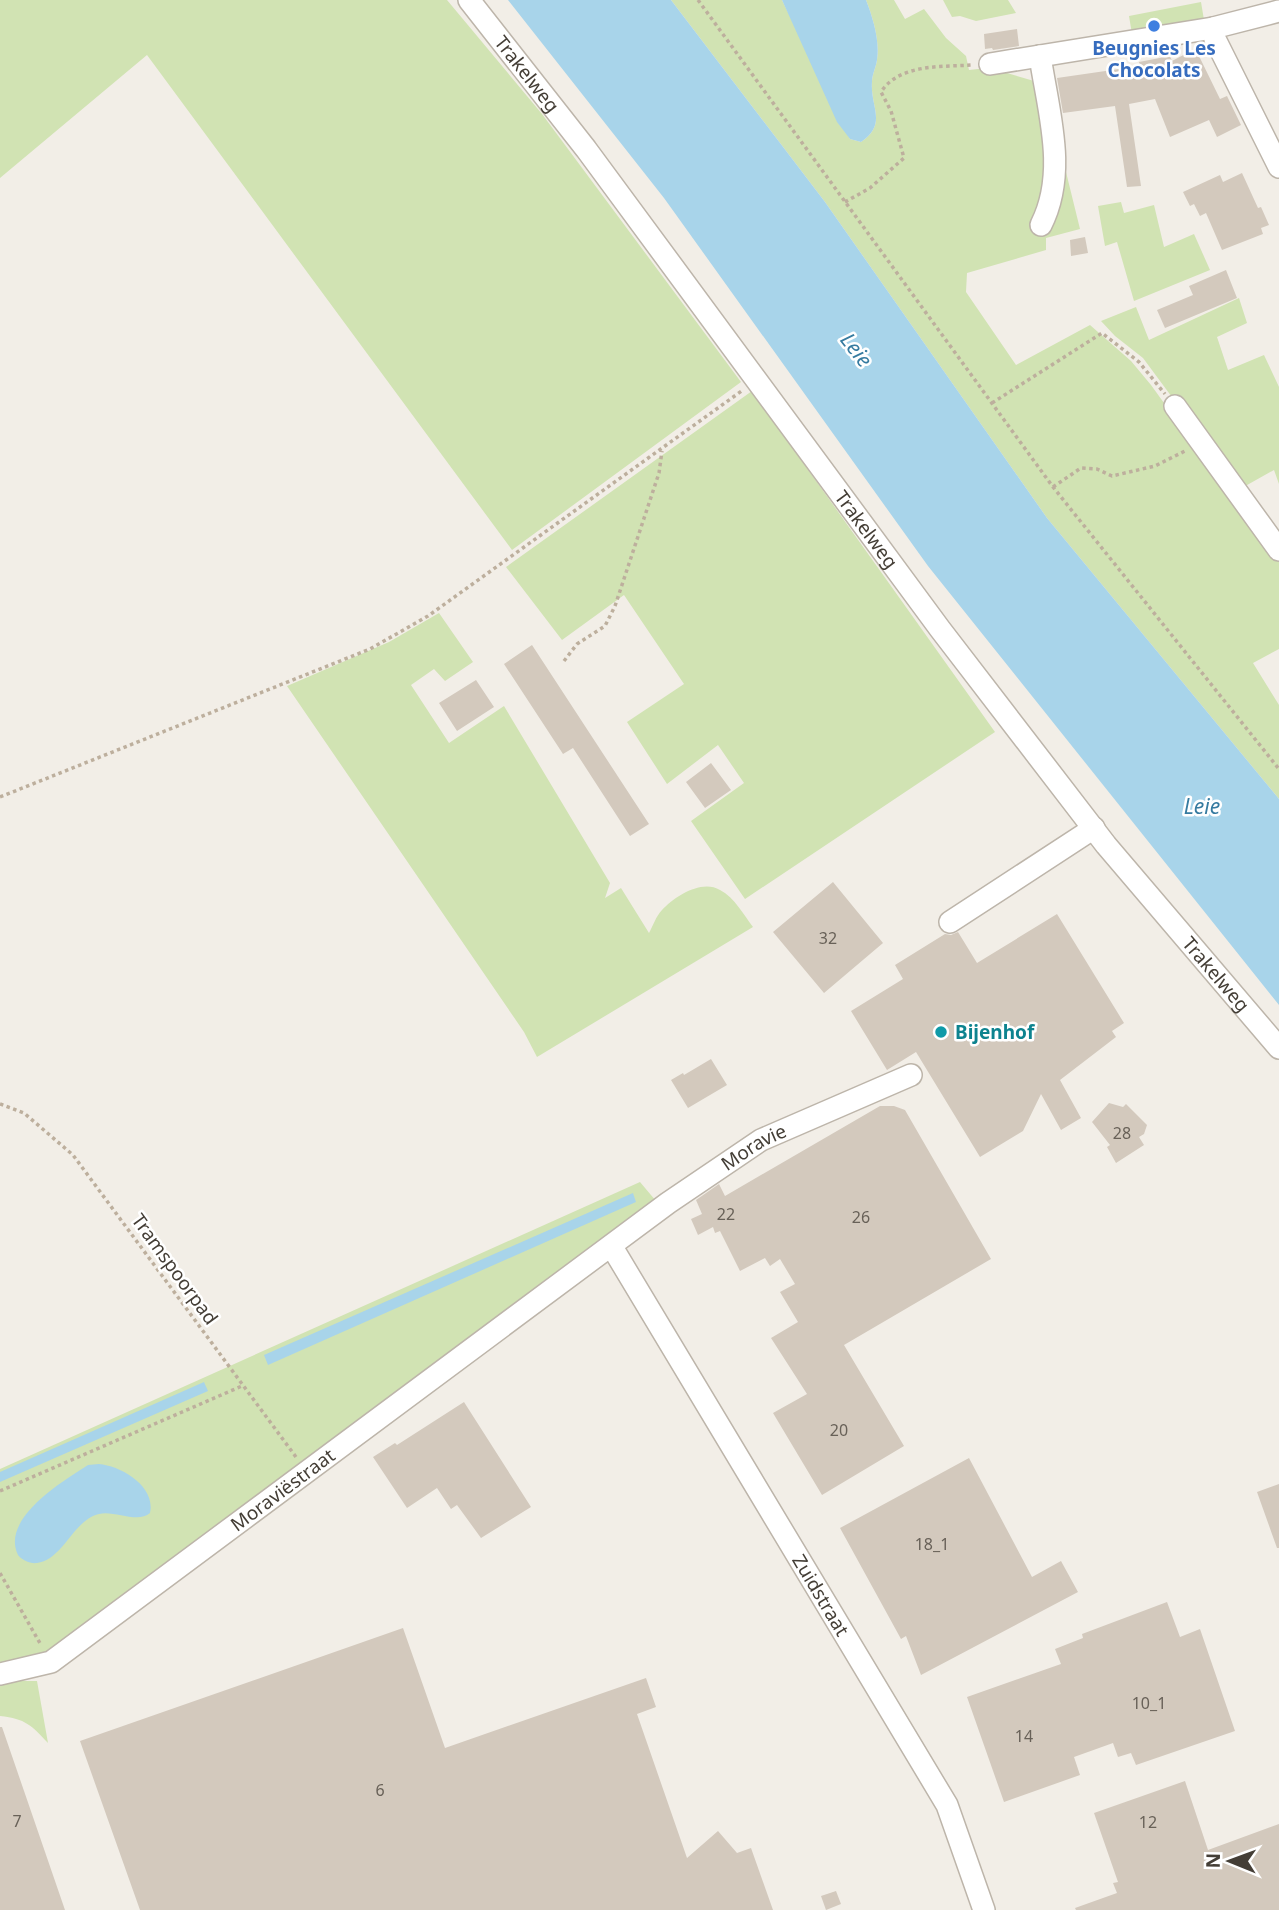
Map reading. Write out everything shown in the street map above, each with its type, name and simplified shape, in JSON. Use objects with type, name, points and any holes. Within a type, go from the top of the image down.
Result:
[{"type":"street","name":"Trakelweg","points":[[468,0],[586,149],[949,640],[1094,828],[1279,1048]]},
{"type":"street","points":[[990,64],[1213,28],[1279,10]]},
{"type":"street","points":[[1213,28],[1215,38],[1279,167]]},
{"type":"street","points":[[1040,56],[1056,165],[1054,185],[1041,225]]},
{"type":"street","points":[[1175,406],[1279,550]]},
{"type":"street","points":[[950,922],[1094,828]]},
{"type":"street","name":"Moravie","points":[[559,1286],[668,1203],[761,1140],[911,1074]]},
{"type":"street","name":"Zuidstraat","points":[[612,1247],[947,1805],[984,1910]]},
{"type":"street","name":"Moraviëstraat","points":[[0,1674],[51,1662],[559,1286]]},
{"type":"path","points":[[698,0],[1053,487],[1279,769]]},
{"type":"path","points":[[845,202],[870,188],[904,158],[891,111],[881,92],[887,83],[907,71],[990,64]]},
{"type":"path","points":[[992,403],[1102,333],[1139,362],[1175,406]]},
{"type":"path","points":[[0,797],[370,649],[428,616],[756,381]]},
{"type":"path","points":[[564,661],[578,644],[605,626],[615,606],[659,473],[662,449]]},
{"type":"path","points":[[1053,487],[1081,468],[1097,469],[1112,476],[1155,466],[1184,450],[1209,452]]},
{"type":"path","name":"Tramspoorpad","points":[[0,1104],[24,1113],[74,1155],[307,1473]]},
{"type":"path","points":[[0,1491],[243,1385]]},
{"type":"path","points":[[0,1573],[51,1662]]},
{"type":"green space","points":[[0,0],[447,0],[542,114],[741,382],[512,550],[147,55],[0,178]]},
{"type":"green space","points":[[671,0],[782,0],[850,139],[861,142],[874,129],[876,122],[872,82],[878,45],[866,0],[894,0],[905,19],[924,9],[946,38],[966,56],[969,70],[1005,66],[1007,73],[1034,81],[1047,169],[1066,172],[1080,229],[1046,238],[1046,250],[967,273],[966,292],[1016,365],[1090,325],[1131,361],[1151,385],[1279,562],[1279,649],[1253,663],[1279,705],[1279,799],[1047,518],[825,202]]},
{"type":"green space","points":[[943,0],[1008,0],[1016,13],[976,21],[960,16],[952,17]]},
{"type":"green space","points":[[1201,2],[1204,20],[1132,34],[1129,16]]},
{"type":"green space","points":[[1121,202],[1124,213],[1154,205],[1164,247],[1194,234],[1210,270],[1134,301],[1117,242],[1105,246],[1098,206]]},
{"type":"green space","points":[[1239,298],[1247,323],[1217,337],[1228,370],[1264,355],[1279,387],[1279,484],[1274,470],[1240,489],[1143,358],[1101,321],[1136,307],[1149,340]]},
{"type":"green space","points":[[752,391],[995,732],[745,899],[691,821],[744,783],[718,745],[667,784],[627,722],[684,684],[624,595],[562,640],[506,567]]},
{"type":"green space","points":[[439,613],[473,662],[445,681],[434,669],[411,685],[449,743],[504,706],[610,883],[605,898],[621,888],[649,933],[660,912],[674,899],[697,888],[713,887],[730,897],[753,927],[537,1057],[524,1032],[287,686],[389,642]]},
{"type":"green space","points":[[640,1182],[656,1201],[53,1654],[0,1668],[0,1469]]},
{"type":"green space","points":[[0,1681],[37,1681],[48,1743],[27,1724],[0,1716]]},
{"type":"water","name":"Leie","points":[[508,0],[671,0],[825,202],[1047,518],[1279,799],[1279,1005],[928,566],[664,198]]},
{"type":"water","points":[[782,0],[866,0],[878,45],[872,82],[876,122],[874,129],[861,142],[850,139],[837,122]]},
{"type":"water","points":[[633,1193],[636,1202],[268,1365],[264,1355]]},
{"type":"water","points":[[204,1382],[208,1391],[0,1482],[0,1472]]},
{"type":"water","points":[[99,1464],[117,1469],[135,1479],[148,1494],[150,1513],[139,1517],[99,1514],[82,1524],[54,1555],[46,1560],[34,1563],[18,1555],[15,1541],[18,1527],[26,1514],[65,1480],[88,1465]]},
{"type":"building","points":[[1017,29],[1019,46],[985,49],[984,34]]},
{"type":"building","points":[[1191,51],[1193,57],[1198,54],[1220,99],[1227,96],[1241,125],[1217,137],[1209,120],[1170,137],[1155,99],[1129,104],[1141,186],[1127,187],[1115,106],[1063,113],[1057,78],[1140,66],[1139,62],[1170,56],[1172,61]]},
{"type":"building","points":[[1242,173],[1269,225],[1261,228],[1263,234],[1222,250],[1206,213],[1200,216],[1194,204],[1190,206],[1183,192],[1220,175],[1223,182]]},
{"type":"building","points":[[1085,237],[1088,253],[1071,256],[1070,240]]},
{"type":"building","points":[[1226,270],[1237,298],[1165,328],[1157,310],[1193,295],[1189,286]]},
{"type":"building","points":[[532,645],[649,824],[630,836],[573,748],[563,754],[504,664]]},
{"type":"building","points":[[476,680],[494,707],[457,731],[439,703]]},
{"type":"building","points":[[711,763],[731,790],[705,808],[686,782]]},
{"type":"building","points":[[833,882],[883,943],[824,993],[773,932]]},
{"type":"building","points":[[1057,914],[1124,1023],[1112,1031],[1116,1037],[1060,1080],[1081,1118],[1061,1130],[1041,1094],[1023,1131],[980,1157],[916,1052],[887,1070],[851,1011],[903,979],[895,965],[945,934],[958,932],[977,963]]},
{"type":"building","points":[[711,1059],[727,1085],[688,1108],[671,1080]]},
{"type":"building","points":[[1109,1103],[1123,1107],[1126,1104],[1147,1125],[1144,1134],[1139,1137],[1144,1145],[1116,1163],[1107,1147],[1110,1145],[1092,1122]]},
{"type":"building","points":[[880,1106],[894,1106],[905,1110],[991,1259],[844,1345],[904,1446],[822,1495],[773,1413],[807,1394],[771,1338],[798,1322],[780,1292],[795,1284],[780,1259],[770,1266],[765,1258],[740,1271],[720,1231],[715,1233],[713,1227],[698,1235],[691,1219],[702,1214],[696,1200],[719,1184],[725,1196]]},
{"type":"building","points":[[464,1402],[531,1507],[481,1538],[457,1505],[451,1509],[437,1488],[407,1508],[373,1457],[395,1443],[397,1445]]},
{"type":"building","points":[[969,1458],[1032,1577],[1061,1561],[1078,1592],[921,1675],[906,1636],[901,1639],[840,1528]]},
{"type":"building","points":[[1279,1484],[1279,1548],[1277,1548],[1257,1492]]},
{"type":"building","points":[[1167,1602],[1180,1637],[1200,1629],[1235,1731],[1136,1765],[1131,1753],[1118,1757],[1113,1743],[1074,1757],[1080,1775],[1004,1802],[967,1697],[1061,1664],[1055,1649],[1083,1638],[1082,1634]]},
{"type":"building","points":[[403,1628],[445,1748],[646,1678],[656,1707],[637,1714],[687,1858],[718,1831],[737,1853],[751,1848],[773,1910],[140,1910],[80,1741]]},
{"type":"building","points":[[2,1727],[65,1910],[0,1910]]},
{"type":"building","points":[[1185,1781],[1208,1850],[1279,1824],[1279,1910],[1076,1910],[1075,1908],[1117,1893],[1113,1883],[1118,1882],[1094,1813]]},
{"type":"building","points":[[836,1891],[841,1904],[826,1910],[821,1896]]},
{"type":"place","name":"Beugnies Les Chocolats","points":[[1154,26]]},
{"type":"place","name":"Bijenhof","points":[[941,1032]]}]
